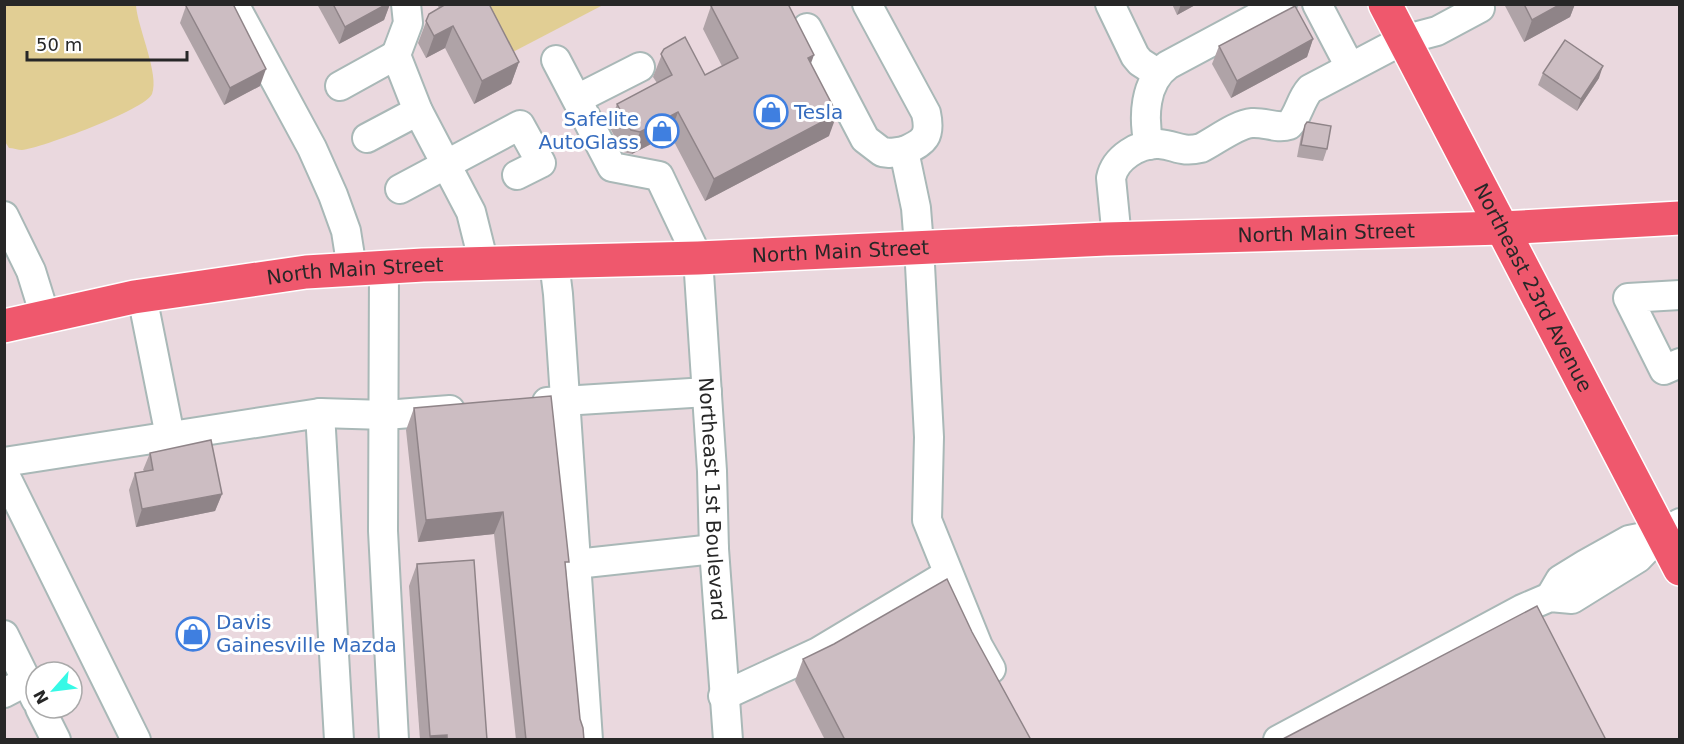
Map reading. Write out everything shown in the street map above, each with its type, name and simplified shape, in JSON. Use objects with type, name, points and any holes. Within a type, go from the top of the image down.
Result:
[{"type":"main road","name":"Northeast 23rd Avenue","points":[[1385,4],[1502,228],[1670,529],[1680,569]]},
{"type":"main road","name":"North Main Street","points":[[4,326],[142,296],[306,272],[698,258],[919,246],[1502,228],[1680,218]]},
{"type":"street","points":[[234,4],[312,148],[333,195],[346,231],[352,270]]},
{"type":"street","points":[[340,86],[396,55],[408,23],[406,4]]},
{"type":"street","points":[[807,28],[865,139],[882,152],[904,151],[914,147],[927,135],[929,126],[926,113],[867,4]]},
{"type":"street","points":[[1110,4],[1135,56],[1157,74]]},
{"type":"street","points":[[1149,145],[1146,129],[1147,103],[1157,74],[1168,65],[1282,4]]},
{"type":"street","points":[[1317,4],[1350,67]]},
{"type":"street","points":[[1117,239],[1112,173],[1122,159],[1134,150],[1162,144],[1180,150],[1194,150],[1244,124],[1260,123],[1280,127],[1289,125],[1310,89],[1403,40],[1437,31],[1480,8],[1478,4]]},
{"type":"street","points":[[396,55],[418,111],[471,212],[484,264]]},
{"type":"street","points":[[556,60],[612,166],[659,176],[698,258]]},
{"type":"street","points":[[577,99],[640,67]]},
{"type":"street","points":[[367,138],[418,111]]},
{"type":"street","points":[[400,189],[520,125],[541,164],[517,175]]},
{"type":"street","points":[[904,151],[916,208],[919,246],[929,437],[927,520],[978,646],[1004,691]]},
{"type":"street","points":[[4,216],[31,271],[45,316]]},
{"type":"street","name":"Northeast 1st Boulevard","points":[[698,258],[712,471],[714,549],[723,696],[728,740]]},
{"type":"street","points":[[554,262],[588,740]]},
{"type":"street","points":[[384,268],[383,531],[394,740]]},
{"type":"street","points":[[1680,295],[1628,298],[1664,370],[1680,363]]},
{"type":"street","points":[[142,296],[170,436]]},
{"type":"street","points":[[519,404],[707,392]]},
{"type":"street","points":[[4,462],[321,413],[385,415],[474,408]]},
{"type":"street","points":[[321,413],[339,740]]},
{"type":"street","points":[[4,473],[136,740]]},
{"type":"street","points":[[1278,740],[1522,609],[1550,597],[1560,580],[1629,540],[1670,529]]},
{"type":"street","points":[[576,564],[714,549]]},
{"type":"street","points":[[723,696],[818,652],[948,574]]},
{"type":"street","points":[[4,635],[23,691]]},
{"type":"street","points":[[46,720],[56,740]]},
{"type":"shaded area","points":[[4,5],[136,5],[151,63],[154,86],[152,94],[131,109],[70,136],[33,148],[22,150],[9,148],[4,140]]},
{"type":"shaded area","points":[[486,5],[603,5],[511,53]]},
{"type":"building","points":[[188,4],[233,4],[266,69],[230,88],[186,6]]},
{"type":"building","points":[[333,4],[387,4],[345,27]]},
{"type":"building","points":[[446,4],[489,4],[519,62],[482,81],[453,26],[434,36],[426,21],[429,14]]},
{"type":"building","points":[[715,4],[788,4],[814,55],[808,58],[837,114],[714,179],[678,112],[640,132],[631,130],[617,104],[672,75],[661,54],[664,49],[685,37],[705,75],[738,58],[711,6]]},
{"type":"building","points":[[1524,4],[1561,4],[1532,20]]},
{"type":"building","points":[[1295,6],[1313,39],[1237,81],[1219,46]]},
{"type":"building","points":[[1565,40],[1603,66],[1581,99],[1543,73]]},
{"type":"building","points":[[1307,122],[1331,126],[1327,149],[1301,145]]},
{"type":"building","points":[[551,396],[569,562],[565,562],[584,740],[526,740],[503,512],[426,520],[414,408]]},
{"type":"building","points":[[211,440],[222,494],[142,509],[135,473],[153,470],[150,453]]},
{"type":"building","points":[[474,560],[487,740],[447,740],[447,735],[430,736],[417,564]]},
{"type":"building","points":[[947,579],[972,632],[1031,740],[845,740],[803,659],[834,644]]},
{"type":"building","points":[[1537,606],[1606,740],[1281,740]]},
{"type":"place","name":"Tesla","points":[[771,112]]},
{"type":"place","name":"Safelite AutoGlass","points":[[662,131]]},
{"type":"place","name":"Davis Gainesville Mazda","points":[[193,634]]}]
